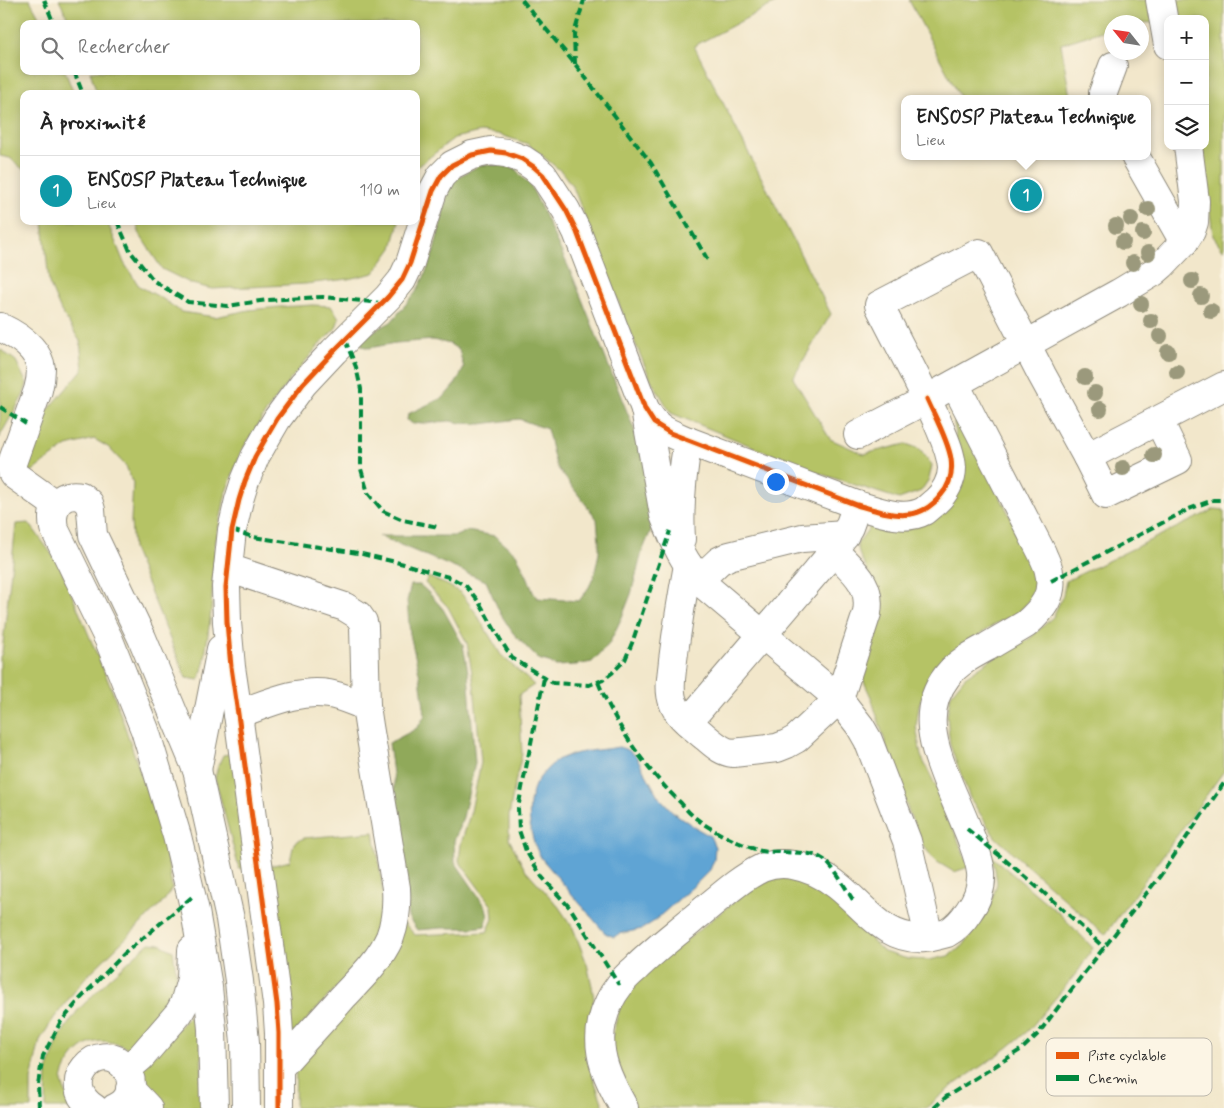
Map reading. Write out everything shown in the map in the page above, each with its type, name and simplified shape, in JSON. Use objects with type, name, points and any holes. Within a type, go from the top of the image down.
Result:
[{"type":"street","points":[[1160,0],[1164,22]]},
{"type":"street","points":[[1104,95],[1113,66]]},
{"type":"street","points":[[858,434],[955,384],[1154,272],[1184,242],[1194,222],[1195,200],[1189,150]]},
{"type":"street","points":[[279,1108],[279,1033],[276,1004],[231,667],[227,622],[226,587],[232,530],[248,473],[277,419],[303,384],[388,297],[402,280],[410,263],[432,191],[441,176],[452,165],[472,155],[491,151],[506,153],[522,159],[543,176],[566,210],[577,232],[644,409],[664,515],[670,532],[690,567],[763,634],[839,699],[860,726],[868,740],[907,841],[929,937]]},
{"type":"street","points":[[1137,160],[1184,242]]},
{"type":"street","points":[[644,409],[654,423],[670,433],[857,506],[895,515],[916,514],[925,510],[938,500],[950,480],[952,470],[950,457],[946,442],[927,399],[879,305],[979,253],[1106,495],[1178,460],[1159,421]]},
{"type":"street","points":[[0,327],[14,334],[29,346],[41,368],[38,390],[12,463],[12,472],[54,514]]},
{"type":"street","points":[[624,1108],[606,1073],[601,1055],[600,1036],[602,1022],[612,996],[619,985],[650,955],[734,887],[762,868],[770,865],[790,864],[810,870],[837,885],[872,918],[891,931],[910,938],[929,937],[948,932],[964,918],[975,902],[981,881],[981,873],[978,858],[938,759],[931,722],[935,698],[947,676],[965,659],[1026,624],[1034,617],[1044,606],[1051,589],[1050,572],[1042,553],[955,384]]},
{"type":"street","points":[[1087,457],[1224,386]]},
{"type":"street","points":[[688,441],[681,489],[680,515],[690,567],[677,626],[670,686],[672,700],[680,713],[688,722],[726,753],[777,748],[787,744],[839,699],[867,613],[868,598],[865,586],[839,543]]},
{"type":"street","points":[[214,1108],[212,1029],[208,987],[195,911],[177,836],[145,730],[108,640],[56,532],[54,514],[61,500],[69,495],[81,496],[89,503],[92,531],[142,638],[197,770],[230,919],[240,981],[245,1042],[246,1108]]},
{"type":"street","points":[[688,722],[839,543],[849,527],[857,506]]},
{"type":"street","points":[[690,567],[802,538],[839,543]]},
{"type":"street","points":[[228,568],[345,607],[354,612],[362,622],[364,631],[366,706],[396,888],[397,906],[394,926],[386,944],[371,966],[279,1068]]},
{"type":"street","points":[[197,770],[227,622]]},
{"type":"street","points":[[142,638],[192,702],[202,700],[218,668]]},
{"type":"street","points":[[238,714],[285,697],[301,694],[331,694],[366,706]]},
{"type":"street","points":[[130,1094],[141,1057],[179,1013],[187,997],[191,979],[195,911]]},
{"type":"street","points":[[94,1108],[86,1103],[81,1096],[79,1079],[82,1070],[96,1059],[104,1057],[121,1063],[130,1094]]},
{"type":"green space","points":[[0,0],[30,0],[41,20],[20,20],[20,75],[67,75],[72,90],[20,90],[20,167],[10,158],[0,156]]},
{"type":"green space","points":[[59,0],[781,0],[694,46],[831,314],[793,378],[830,439],[864,454],[906,444],[920,449],[932,465],[929,479],[921,491],[899,499],[812,471],[671,413],[651,380],[573,187],[562,172],[528,144],[498,134],[480,132],[454,138],[420,165],[420,90],[96,90],[91,75],[420,75],[420,20],[69,20]]},
{"type":"green space","points":[[909,0],[1224,0],[1224,251],[1213,236],[1202,150],[1209,150],[1209,15],[1164,15],[1164,23],[1149,23],[1149,15],[1104,15],[1104,30],[1061,44],[1070,95],[959,95]]},
{"type":"green space","points":[[480,165],[515,168],[531,186],[573,277],[648,464],[656,518],[642,552],[631,594],[622,617],[609,644],[592,662],[556,666],[538,659],[513,633],[500,613],[486,581],[379,536],[456,536],[467,531],[495,536],[516,554],[537,598],[579,601],[594,576],[599,553],[597,519],[557,467],[547,429],[519,419],[481,424],[450,421],[413,424],[407,420],[408,414],[444,397],[456,383],[464,368],[459,350],[450,344],[433,340],[396,343],[369,348],[362,346],[361,338],[391,322],[416,292],[434,251],[449,188],[454,179]]},
{"type":"green space","points":[[43,225],[109,225],[124,263],[139,286],[163,299],[181,312],[215,317],[249,310],[313,305],[331,306],[339,318],[336,328],[289,381],[264,415],[242,450],[226,492],[215,545],[211,612],[204,664],[199,680],[186,678],[133,549],[131,521],[133,483],[126,466],[108,447],[94,439],[67,446],[31,472],[23,460],[43,416],[83,369],[80,341],[61,311],[49,283]]},
{"type":"green space","points":[[137,225],[398,225],[392,248],[374,273],[348,279],[305,284],[212,289],[192,284],[162,269],[140,235]]},
{"type":"green space","points":[[0,349],[16,361],[27,384],[23,396],[0,438]]},
{"type":"green space","points":[[960,417],[1037,570],[1039,584],[1034,596],[1018,613],[995,624],[943,663],[928,680],[919,705],[916,726],[921,756],[938,791],[969,867],[954,872],[934,860],[921,842],[901,792],[871,697],[861,675],[880,595],[860,556],[857,544],[872,524],[890,525],[926,518],[956,434],[954,423]]},
{"type":"green space","points":[[1215,509],[1224,510],[1224,771],[1105,935],[995,837],[970,798],[950,745],[947,715],[951,694],[965,677],[990,660],[1029,639],[1053,617],[1063,595],[1066,581]]},
{"type":"green space","points":[[29,523],[59,564],[114,695],[165,844],[172,888],[164,901],[84,979],[54,1018],[40,1040],[31,1080],[31,1108],[0,1108],[0,657],[2,653],[16,524]]},
{"type":"green space","points":[[428,577],[461,593],[476,613],[501,655],[534,685],[519,695],[522,754],[509,816],[509,839],[524,868],[558,906],[573,928],[587,964],[594,999],[587,1059],[604,1108],[295,1108],[296,1061],[403,922],[415,935],[487,932],[493,919],[492,906],[459,861],[461,844],[471,811],[481,762],[474,685],[467,643],[448,607],[425,583]]},
{"type":"green space","points":[[411,585],[420,585],[443,609],[463,645],[468,672],[475,763],[463,817],[454,841],[455,862],[486,907],[488,917],[485,926],[417,930],[408,917],[395,825],[394,781],[389,743],[418,727],[425,715],[420,677],[410,634],[407,601]]},
{"type":"green space","points":[[229,754],[234,758],[249,867],[239,869],[215,778],[223,755]]},
{"type":"green space","points":[[374,832],[383,895],[382,921],[378,935],[370,951],[291,1037],[270,866],[290,861],[294,843],[304,838]]},
{"type":"green space","points":[[991,856],[1061,915],[1093,948],[1079,970],[1028,1031],[1002,1052],[951,1087],[926,1108],[635,1108],[610,1043],[625,989],[764,878],[786,878],[818,889],[838,906],[884,952],[908,959],[929,960],[948,956],[963,946],[990,907],[997,883]]},
{"type":"green space","points":[[149,943],[160,944],[173,951],[178,984],[164,1015],[132,1051],[123,1046],[105,1041],[89,1044],[81,1048],[68,1064],[62,1080],[73,1108],[46,1108],[47,1071],[60,1036],[78,1010]]},
{"type":"green space","points":[[196,1013],[201,1023],[202,1108],[162,1108],[147,1090],[143,1067],[190,1015]]},
{"type":"water","points":[[619,747],[628,750],[636,756],[658,796],[673,812],[710,836],[715,847],[714,860],[710,870],[697,883],[653,922],[642,929],[619,934],[614,937],[605,933],[542,859],[531,833],[529,813],[535,785],[545,771],[557,760],[575,754]]},
{"type":"marked path","points":[[44,0],[52,20]]},
{"type":"marked path","points":[[522,0],[575,64],[651,163],[709,262]]},
{"type":"marked path","points":[[575,64],[574,34],[584,0]]},
{"type":"marked path","points":[[76,75],[81,90]]},
{"type":"marked path","points":[[119,225],[130,251],[154,281],[188,302],[227,306],[267,300],[323,297],[381,303]]},
{"type":"marked path","points":[[345,340],[356,367],[361,389],[361,469],[368,493],[383,511],[403,520],[438,527]]},
{"type":"marked path","points":[[0,407],[26,424]]},
{"type":"marked path","points":[[1051,581],[1189,509],[1213,500],[1224,500]]},
{"type":"marked path","points":[[232,530],[253,537],[358,553],[452,578],[466,586],[479,602],[512,658],[553,683],[589,685],[603,680],[625,660],[670,531]]},
{"type":"marked path","points":[[544,678],[518,808],[519,830],[526,851],[542,877],[571,909],[619,985]]},
{"type":"marked path","points":[[598,682],[614,715],[633,747],[668,790],[693,816],[703,824],[734,841],[758,850],[808,854],[821,858],[834,871],[853,900]]},
{"type":"marked path","points":[[934,1108],[946,1097],[1022,1049],[1038,1034],[1160,876],[1224,783]]},
{"type":"marked path","points":[[967,829],[1037,887],[1104,948]]},
{"type":"marked path","points":[[39,1108],[38,1084],[43,1056],[60,1023],[80,999],[125,953],[192,897]]},
{"type":"cycle path","points":[[279,1108],[277,1004],[231,667],[227,622],[226,587],[232,530],[245,481],[255,457],[277,419],[303,384],[388,297],[402,280],[410,263],[433,191],[441,176],[452,165],[472,155],[491,151],[506,153],[522,159],[543,175],[566,210],[577,232],[645,409],[654,423],[670,433],[857,505],[891,514],[912,514],[923,510],[941,495],[949,483],[952,469],[947,444],[927,399]]},
{"type":"place","name":"ENSOSP Plateau Technique","points":[[1026,195]]}]
